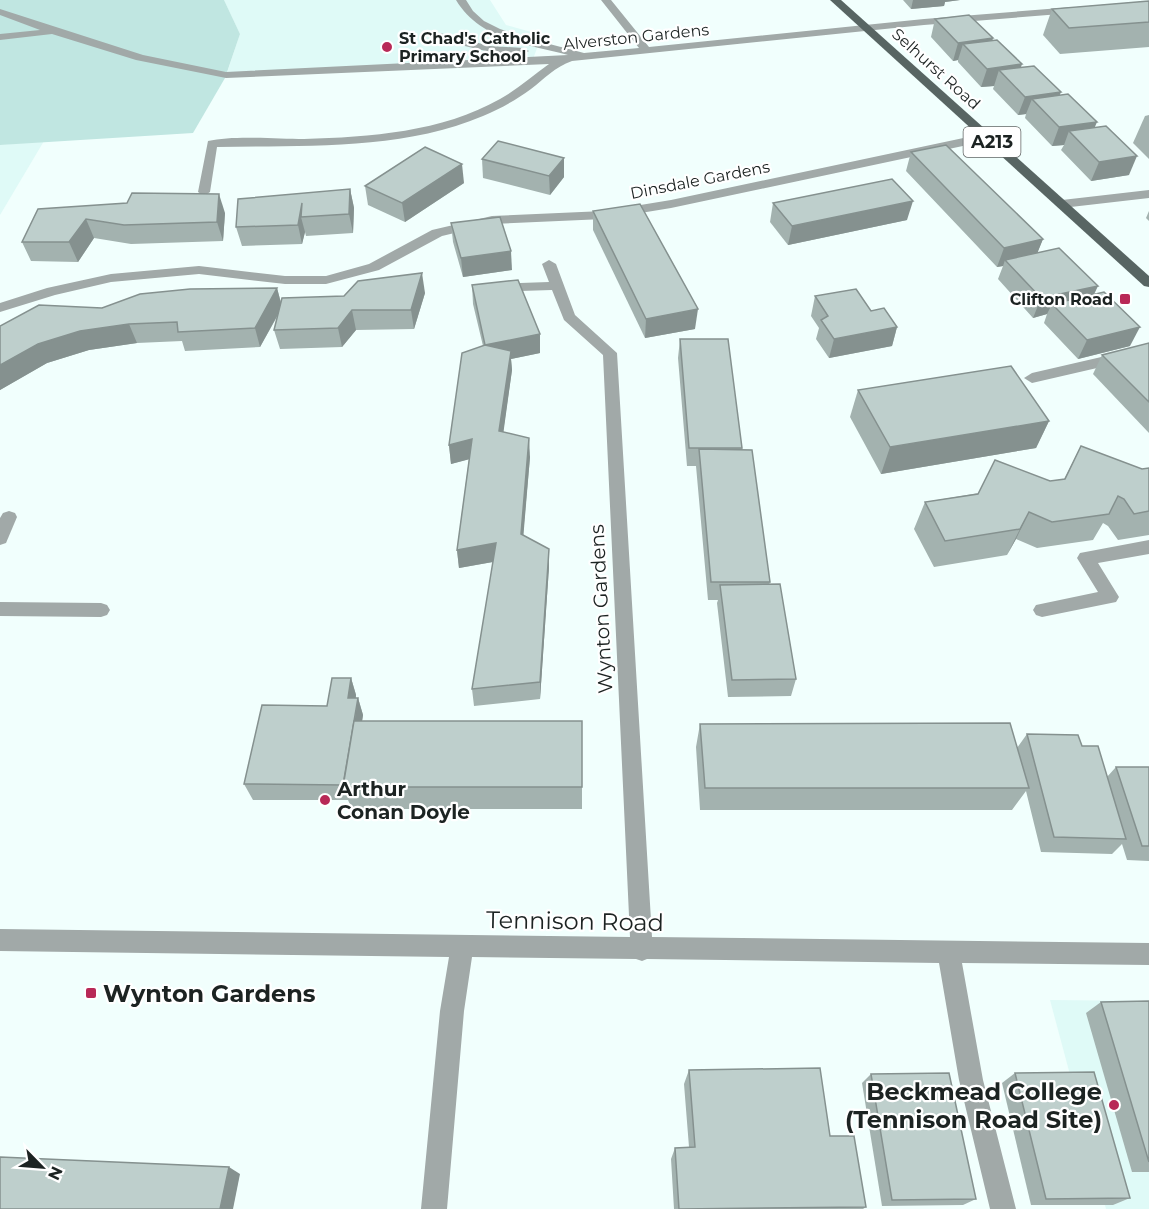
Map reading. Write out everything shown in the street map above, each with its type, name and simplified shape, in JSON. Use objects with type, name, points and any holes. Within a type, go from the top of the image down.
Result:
[{"type":"main road","name":"Selhurst Road","points":[[835,0],[1149,283]]},
{"type":"street","points":[[461,0],[464,9],[489,29],[586,56]]},
{"type":"street","points":[[606,0],[647,51]]},
{"type":"street","points":[[1,5],[56,32],[99,46],[192,70],[226,75],[566,59]]},
{"type":"street","points":[[866,28],[1090,9]]},
{"type":"street","name":"Alverston Gardens","points":[[212,144],[369,138],[441,126],[478,114],[514,96],[554,64],[566,59],[866,28]]},
{"type":"street","points":[[0,37],[56,32]]},
{"type":"street","points":[[440,36],[467,41],[490,49],[556,54],[566,59]]},
{"type":"street","points":[[204,192],[215,130]]},
{"type":"street","name":"Dinsdale Gardens","points":[[0,308],[52,291],[111,278],[199,270],[285,280],[326,280],[374,267],[437,233],[492,220],[603,215],[671,204],[987,137]]},
{"type":"street","points":[[1062,204],[1149,194]]},
{"type":"street","name":"Wynton Gardens","points":[[549,264],[569,317],[610,353],[642,950]]},
{"type":"street","points":[[520,288],[557,286]]},
{"type":"street","points":[[1032,378],[1149,351]]},
{"type":"street","points":[[0,538],[9,517]]},
{"type":"street","points":[[1042,610],[1110,597],[1086,558],[1149,547]]},
{"type":"street","points":[[0,609],[101,610]]},
{"type":"street","name":"Tennison Road","points":[[0,940],[642,950],[948,950],[1149,954]]},
{"type":"street","points":[[434,1209],[452,1011],[462,947]]},
{"type":"street","points":[[948,950],[971,1080],[1003,1209]]},
{"type":"shaded area","points":[[0,0],[224,0],[240,34],[225,78],[193,133],[0,145]]},
{"type":"shaded area","name":"St Chad's Catholic Primary School","points":[[224,0],[490,0],[506,25],[542,35],[533,59],[227,73],[240,34]]},
{"type":"shaded area","points":[[44,141],[0,215],[0,145]]},
{"type":"shaded area","name":"Beckmead College (Tennison Road Site)","points":[[1050,1000],[1149,1001],[1149,1209],[1106,1209]]},
{"type":"building","points":[[1149,1],[1149,22],[1069,28],[1052,9]]},
{"type":"building","points":[[969,15],[993,38],[958,43],[935,19]]},
{"type":"building","points":[[997,40],[1022,64],[987,69],[963,44]]},
{"type":"building","points":[[1034,66],[1061,92],[1025,97],[999,70]]},
{"type":"building","points":[[1068,94],[1097,122],[1059,127],[1032,99]]},
{"type":"building","points":[[1106,126],[1137,156],[1099,162],[1069,131]]},
{"type":"building","points":[[498,141],[564,158],[549,176],[482,159]]},
{"type":"building","points":[[946,145],[1043,239],[1004,248],[911,152]]},
{"type":"building","points":[[425,147],[462,164],[402,203],[365,186]]},
{"type":"building","points":[[892,179],[913,201],[792,226],[773,203]]},
{"type":"building","points":[[350,189],[349,214],[301,217],[302,203],[298,225],[236,227],[238,199]]},
{"type":"building","points":[[132,193],[219,194],[217,222],[124,225],[86,219],[69,242],[22,242],[38,209],[127,203]]},
{"type":"building","points":[[640,204],[698,309],[646,319],[593,211]]},
{"type":"building","points":[[500,217],[511,251],[461,258],[451,223]]},
{"type":"building","points":[[1059,248],[1098,286],[1041,298],[1005,260]]},
{"type":"building","points":[[422,273],[411,310],[352,310],[338,328],[274,330],[282,298],[344,296],[358,281]]},
{"type":"building","points":[[518,280],[540,334],[485,345],[472,285]]},
{"type":"building","points":[[277,288],[255,328],[178,332],[177,322],[129,324],[80,331],[38,344],[0,365],[0,326],[39,305],[102,308],[140,294],[190,289]]},
{"type":"building","points":[[856,289],[871,311],[884,308],[897,327],[834,339],[821,320],[828,316],[815,296]]},
{"type":"building","points":[[1104,292],[1140,327],[1087,340],[1052,304]]},
{"type":"building","points":[[680,339],[728,339],[742,448],[689,448]]},
{"type":"building","points":[[1149,343],[1149,402],[1102,355]]},
{"type":"building","points":[[485,345],[511,351],[499,431],[529,438],[521,534],[549,549],[540,682],[472,689],[496,543],[457,550],[472,439],[449,445],[462,353]]},
{"type":"building","points":[[1011,366],[1049,421],[890,447],[858,390]]},
{"type":"building","points":[[1081,446],[1142,469],[1149,468],[1149,511],[1134,514],[1124,499],[1118,496],[1109,514],[1052,522],[1029,512],[1020,529],[945,541],[925,502],[978,494],[995,460],[1050,481],[1065,479]]},
{"type":"building","points":[[699,449],[752,450],[770,582],[711,582]]},
{"type":"building","points":[[780,584],[796,679],[732,680],[720,585]]},
{"type":"building","points":[[332,678],[351,678],[348,698],[358,698],[343,785],[244,784],[262,705],[327,706]]},
{"type":"building","points":[[354,721],[582,721],[582,787],[343,787]]},
{"type":"building","points":[[1010,723],[1029,788],[705,788],[700,724]]},
{"type":"building","points":[[1027,734],[1078,735],[1082,746],[1098,746],[1126,839],[1054,837]]},
{"type":"building","points":[[1116,767],[1149,767],[1149,846],[1142,846]]},
{"type":"building","points":[[1149,1001],[1149,1162],[1101,1002]]},
{"type":"building","points":[[820,1068],[830,1136],[854,1136],[866,1207],[679,1209],[675,1148],[695,1147],[689,1070]]},
{"type":"building","points":[[1094,1072],[1130,1198],[1046,1199],[1015,1073]]},
{"type":"building","points":[[949,1073],[976,1199],[892,1200],[871,1074]]},
{"type":"building","points":[[0,1157],[229,1167],[220,1209],[0,1209]]},
{"type":"place","name":"St Chad's Catholic Primary School","points":[[387,47]]},
{"type":"place","name":"Clifton Road","points":[[1125,299]]},
{"type":"place","name":"Arthur Conan Doyle","points":[[325,800]]},
{"type":"place","name":"Wynton Gardens","points":[[91,993]]},
{"type":"place","name":"Beckmead College (Tennison Road Site)","points":[[1114,1105]]}]
